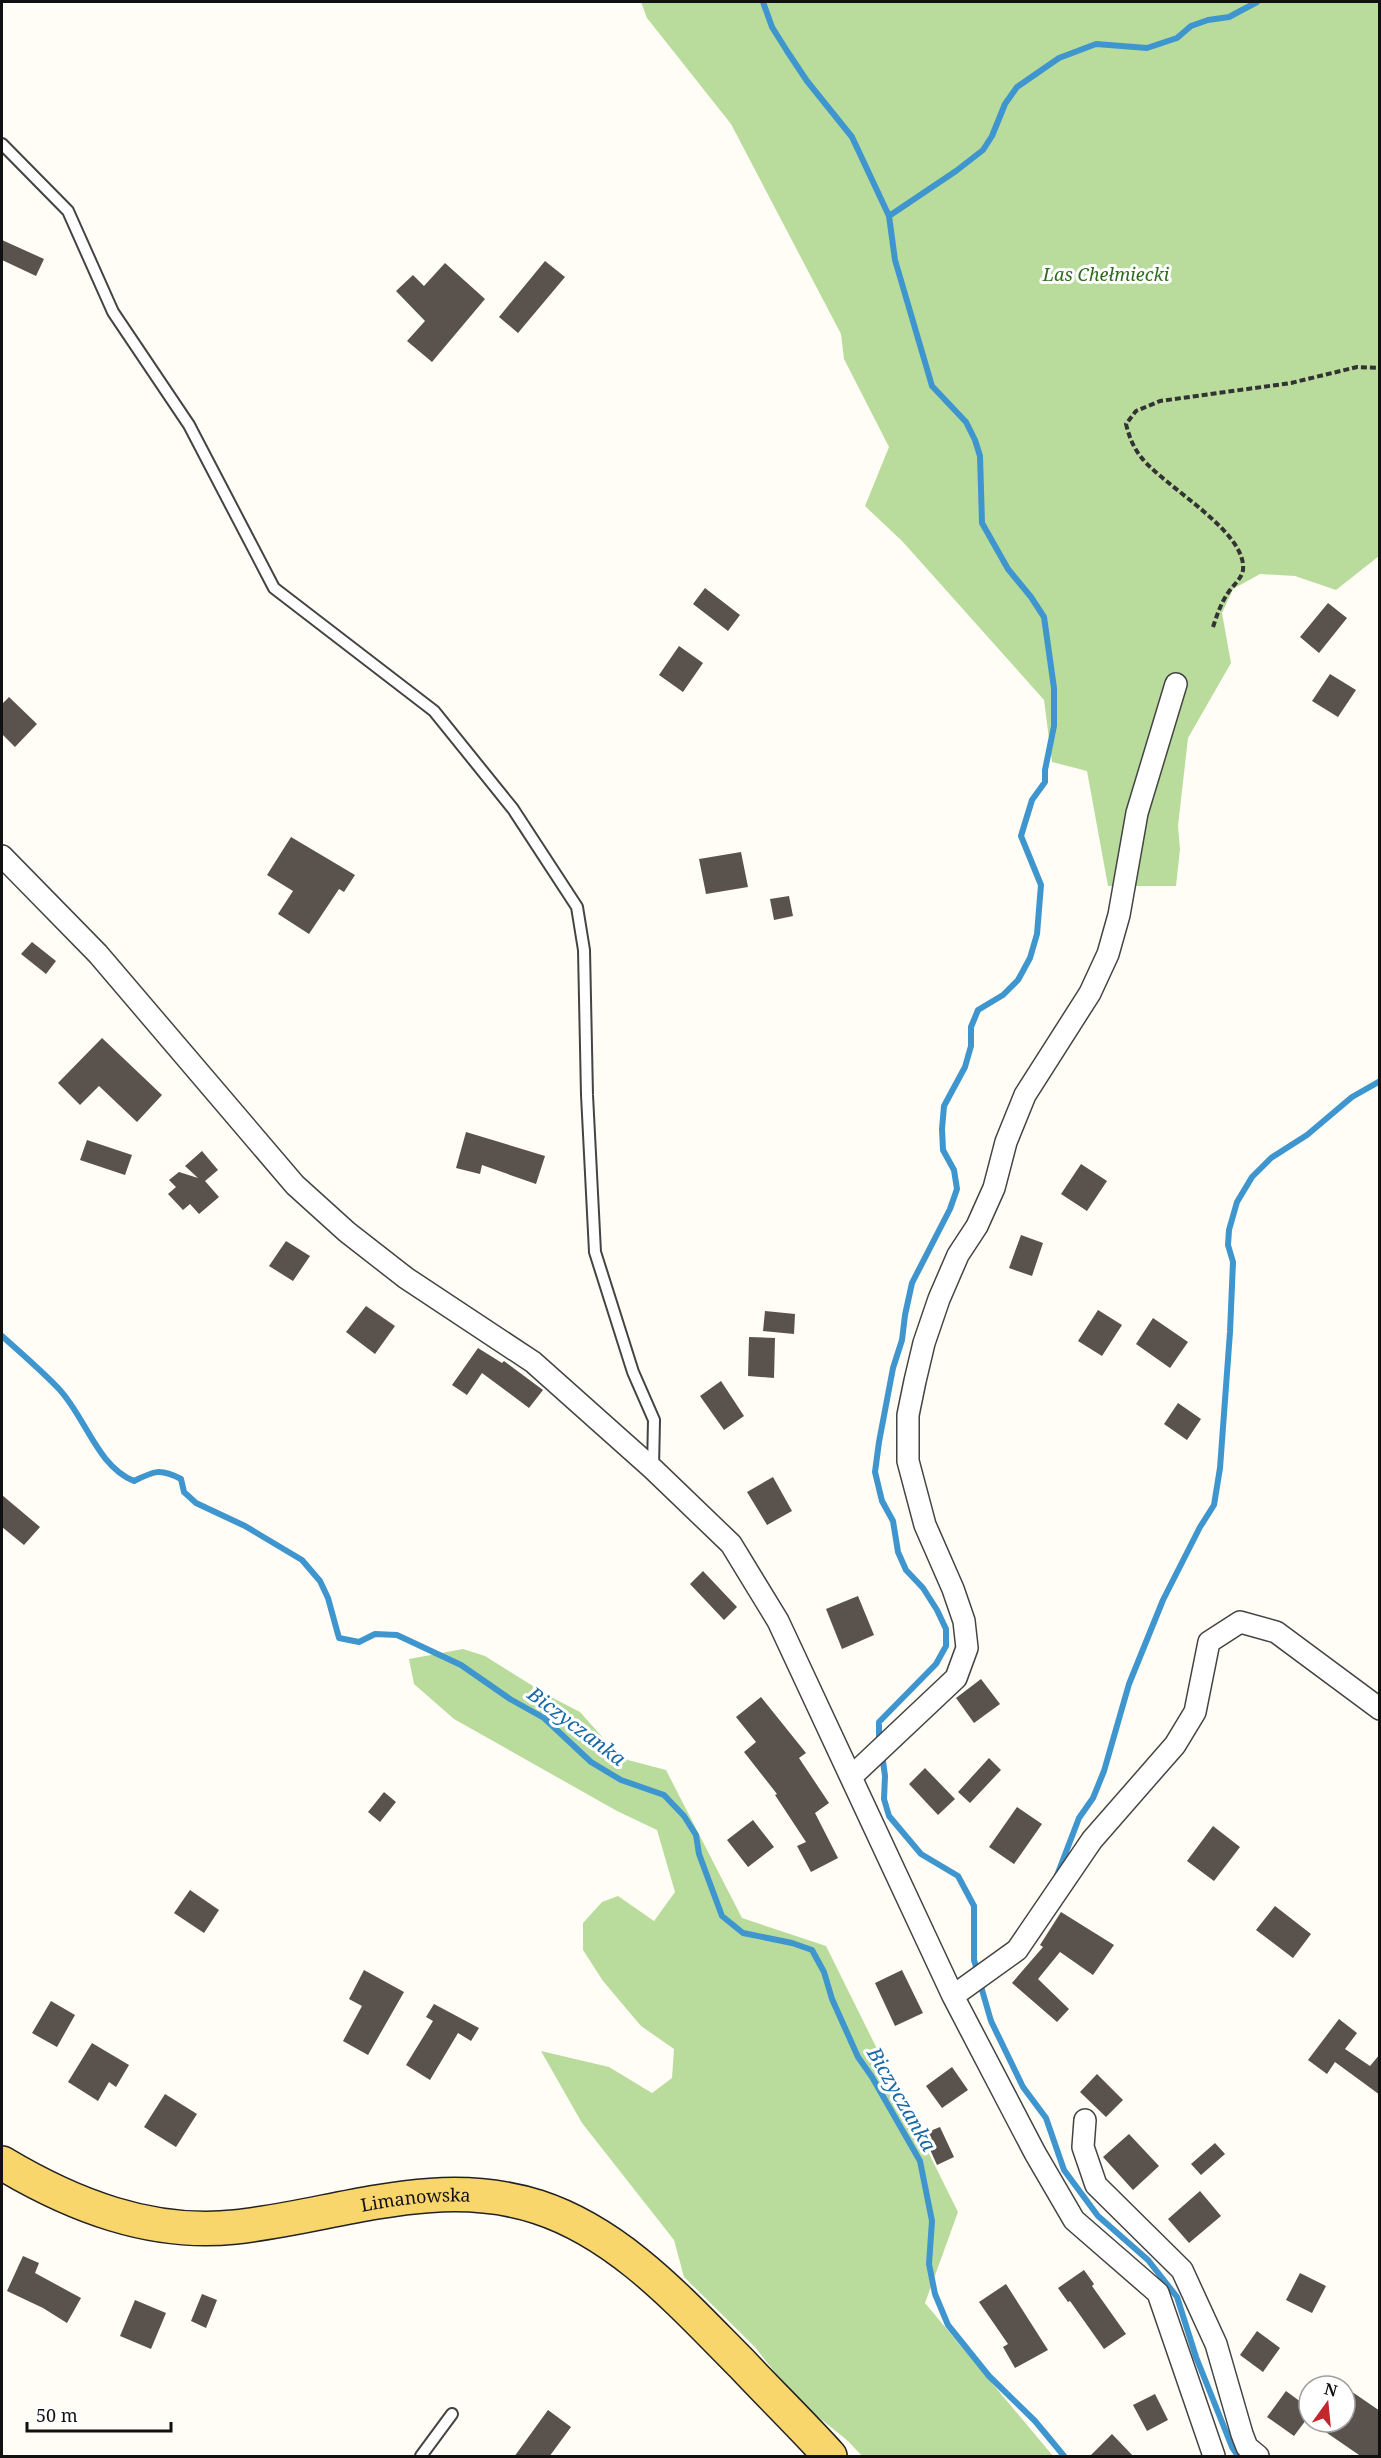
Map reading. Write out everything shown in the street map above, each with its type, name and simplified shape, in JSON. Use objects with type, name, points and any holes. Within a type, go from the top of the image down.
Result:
[{"type":"main road","name":"Limanowska","points":[[2,2163],[29,2179],[80,2203],[129,2220],[161,2225],[232,2227],[433,2193],[507,2198],[540,2207],[578,2224],[633,2260],[693,2315],[830,2457]]},
{"type":"street","points":[[851,1777],[956,1678],[968,1648],[964,1621],[953,1589],[925,1526],[908,1461],[908,1416],[924,1343],[958,1255],[977,1226],[994,1188],[1006,1142],[1025,1095],[1090,993],[1108,954],[1119,915],[1137,813],[1176,684]]},
{"type":"street","points":[[2,856],[99,954],[295,1185],[347,1232],[406,1278],[533,1362],[653,1469],[730,1544],[778,1622],[953,1996],[1035,2153],[1074,2220],[1158,2293],[1214,2457]]},
{"type":"street","points":[[953,1996],[1017,1950],[1092,1840],[1175,1745],[1195,1712],[1209,1642],[1240,1622],[1276,1632],[1380,1709]]},
{"type":"street","points":[[1085,2120],[1083,2147],[1096,2185],[1182,2270],[1216,2344],[1247,2447],[1258,2457]]},
{"type":"street","points":[[1158,2293],[1182,2270]]},
{"type":"lane","points":[[2,144],[68,211],[114,312],[189,425],[274,588],[434,711],[513,809],[577,907],[584,950],[587,1095],[595,1252],[633,1372],[654,1420],[653,1469]]},
{"type":"lane","points":[[421,2457],[452,2414]]},
{"type":"path","points":[[1213,627],[1228,592],[1240,579],[1243,569],[1240,555],[1231,539],[1204,512],[1168,484],[1141,458],[1130,439],[1126,424],[1136,411],[1160,401],[1291,383],[1357,367],[1380,368]]},
{"type":"green space","name":"Las Chełmiecki","points":[[641,2],[1379,2],[1379,556],[1336,590],[1295,576],[1260,574],[1233,589],[1222,613],[1231,663],[1188,738],[1178,826],[1180,849],[1176,886],[1108,886],[1087,771],[1052,762],[1044,700],[903,542],[865,506],[889,447],[844,359],[841,334],[731,124],[647,18]]},
{"type":"green space","points":[[463,1649],[485,1656],[549,1696],[580,1712],[604,1739],[628,1760],[666,1770],[742,1918],[826,1946],[958,2212],[925,2303],[1053,2456],[862,2456],[848,2441],[796,2399],[754,2346],[684,2277],[674,2240],[582,2123],[541,2051],[609,2067],[652,2093],[672,2078],[674,2049],[641,2026],[603,1981],[583,1950],[583,1923],[602,1902],[618,1896],[654,1921],[675,1892],[657,1830],[617,1811],[454,1719],[414,1684],[409,1659]]},
{"type":"building","points":[[2,240],[44,259],[36,276],[2,260]]},
{"type":"building","points":[[545,261],[565,277],[518,333],[499,317]]},
{"type":"building","points":[[445,263],[485,299],[432,362],[407,341],[425,321],[396,291],[413,275],[424,286]]},
{"type":"building","points":[[705,588],[740,615],[728,631],[693,604]]},
{"type":"building","points":[[1328,603],[1347,618],[1319,653],[1300,637]]},
{"type":"building","points":[[679,646],[703,663],[683,692],[659,675]]},
{"type":"building","points":[[1330,674],[1356,690],[1338,717],[1312,701]]},
{"type":"building","points":[[9,697],[37,724],[15,747],[2,734],[2,704]]},
{"type":"building","points":[[291,837],[355,875],[344,892],[339,889],[309,934],[278,914],[293,891],[267,875]]},
{"type":"building","points":[[741,852],[748,887],[706,894],[699,859]]},
{"type":"building","points":[[789,896],[793,916],[774,920],[770,899]]},
{"type":"building","points":[[32,942],[56,961],[46,974],[21,954]]},
{"type":"building","points":[[102,1038],[162,1095],[137,1122],[99,1086],[80,1105],[58,1083]]},
{"type":"building","points":[[466,1132],[545,1156],[536,1184],[482,1165],[480,1174],[456,1168]]},
{"type":"building","points":[[87,1140],[132,1155],[125,1175],[80,1160]]},
{"type":"building","points":[[202,1151],[218,1170],[205,1181],[219,1197],[199,1214],[190,1204],[183,1210],[168,1194],[176,1187],[169,1180],[179,1172],[198,1178],[185,1166]]},
{"type":"building","points":[[1081,1164],[1107,1181],[1087,1211],[1061,1194]]},
{"type":"building","points":[[1021,1235],[1043,1243],[1032,1276],[1009,1268]]},
{"type":"building","points":[[286,1241],[310,1256],[293,1281],[269,1266]]},
{"type":"building","points":[[366,1306],[395,1326],[375,1354],[346,1332]]},
{"type":"building","points":[[1098,1310],[1122,1325],[1102,1356],[1078,1341]]},
{"type":"building","points":[[765,1311],[795,1314],[794,1334],[763,1331]]},
{"type":"building","points":[[1153,1318],[1188,1342],[1170,1368],[1136,1344]]},
{"type":"building","points":[[749,1337],[775,1338],[774,1378],[748,1376]]},
{"type":"building","points":[[478,1348],[502,1363],[504,1361],[543,1390],[529,1408],[482,1373],[467,1395],[452,1385]]},
{"type":"building","points":[[721,1381],[744,1416],[724,1430],[700,1396]]},
{"type":"building","points":[[1178,1403],[1201,1419],[1187,1440],[1164,1424]]},
{"type":"building","points":[[773,1477],[792,1511],[767,1525],[747,1492]]},
{"type":"building","points":[[2,1495],[40,1527],[24,1545],[2,1527]]},
{"type":"building","points":[[703,1571],[737,1607],[724,1620],[690,1584]]},
{"type":"building","points":[[858,1596],[874,1635],[842,1649],[826,1609]]},
{"type":"building","points":[[981,1679],[1000,1704],[974,1723],[956,1698]]},
{"type":"building","points":[[761,1697],[806,1753],[799,1758],[829,1803],[815,1813],[838,1858],[811,1872],[797,1846],[806,1842],[775,1795],[777,1794],[744,1752],[756,1742],[736,1717]]},
{"type":"building","points":[[989,1758],[1001,1770],[970,1803],[958,1792]]},
{"type":"building","points":[[925,1768],[955,1799],[938,1815],[909,1784]]},
{"type":"building","points":[[384,1792],[396,1802],[380,1822],[368,1812]]},
{"type":"building","points":[[1017,1807],[1042,1824],[1014,1864],[989,1847]]},
{"type":"building","points":[[753,1820],[774,1847],[748,1867],[727,1840]]},
{"type":"building","points":[[1213,1826],[1240,1847],[1214,1881],[1187,1861]]},
{"type":"building","points":[[190,1890],[219,1910],[204,1933],[174,1913]]},
{"type":"building","points":[[1275,1906],[1311,1934],[1293,1958],[1256,1930]]},
{"type":"building","points":[[1061,1912],[1114,1945],[1093,1975],[1060,1952],[1038,1979],[1069,2009],[1057,2022],[1012,1983],[1043,1947],[1040,1945]]},
{"type":"building","points":[[364,1970],[404,1992],[368,2055],[343,2041],[362,2006],[349,1999]]},
{"type":"building","points":[[902,1970],[923,2013],[895,2026],[875,1983]]},
{"type":"building","points":[[51,2001],[75,2015],[57,2047],[32,2033]]},
{"type":"building","points":[[434,2004],[479,2028],[471,2041],[458,2033],[430,2080],[406,2065],[433,2021],[426,2017]]},
{"type":"building","points":[[1339,2019],[1357,2033],[1345,2049],[1370,2066],[1380,2054],[1380,2095],[1335,2062],[1327,2074],[1308,2060]]},
{"type":"building","points":[[92,2043],[129,2065],[116,2087],[109,2082],[98,2101],[68,2082]]},
{"type":"building","points":[[952,2067],[968,2090],[942,2108],[926,2086]]},
{"type":"building","points":[[1097,2074],[1123,2100],[1106,2117],[1080,2092]]},
{"type":"building","points":[[165,2094],[197,2114],[176,2147],[144,2127]]},
{"type":"building","points":[[940,2127],[954,2157],[937,2165],[923,2134]]},
{"type":"building","points":[[1129,2134],[1159,2166],[1133,2190],[1103,2157]]},
{"type":"building","points":[[1215,2143],[1225,2154],[1201,2175],[1191,2164]]},
{"type":"building","points":[[1200,2191],[1221,2216],[1189,2243],[1168,2219]]},
{"type":"building","points":[[23,2256],[39,2263],[35,2273],[81,2298],[67,2323],[43,2308],[7,2291]]},
{"type":"building","points":[[1084,2270],[1094,2284],[1092,2286],[1126,2334],[1104,2349],[1058,2288]]},
{"type":"building","points":[[1300,2273],[1326,2286],[1312,2313],[1286,2300]]},
{"type":"building","points":[[1006,2284],[1048,2350],[1015,2368],[1003,2347],[1008,2344],[979,2302]]},
{"type":"building","points":[[202,2294],[217,2300],[206,2328],[191,2321]]},
{"type":"building","points":[[135,2300],[166,2313],[151,2349],[120,2336]]},
{"type":"building","points":[[1257,2331],[1280,2348],[1263,2372],[1240,2355]]},
{"type":"building","points":[[1286,2391],[1297,2399],[1297,2432],[1294,2436],[1267,2417]]},
{"type":"building","points":[[1155,2394],[1168,2420],[1147,2431],[1133,2405]]},
{"type":"building","points":[[1357,2395],[1380,2411],[1380,2457],[1362,2457],[1328,2434],[1357,2434]]},
{"type":"building","points":[[548,2410],[571,2427],[549,2457],[514,2457]]},
{"type":"building","points":[[1112,2434],[1134,2457],[1089,2457]]},
{"type":"waterway","points":[[763,2],[772,27],[787,51],[807,81],[852,137],[889,216],[895,260],[932,386],[966,422],[975,440],[980,456],[982,523],[1008,569],[1044,617],[1054,688],[1054,726],[1045,770],[1045,782],[1032,800],[1021,836],[1041,885],[1037,934],[1030,958],[1018,980],[1003,995],[978,1010],[971,1027],[971,1046],[965,1067],[944,1106],[943,1150],[954,1170],[957,1189],[950,1209],[912,1283],[902,1340],[893,1368],[875,1472],[882,1501],[893,1521],[898,1552],[906,1570],[923,1588],[937,1610],[946,1629],[946,1646],[936,1664],[879,1722],[879,1745]]},
{"type":"waterway","points":[[889,216],[983,150],[992,136],[1005,104],[1017,87],[1059,58],[1096,44],[1147,48],[1177,38],[1191,26],[1208,20],[1229,17],[1257,2]]},
{"type":"waterway","points":[[1056,1878],[1079,1818],[1093,1798],[1104,1771],[1129,1684],[1163,1600],[1200,1527],[1214,1505],[1220,1468],[1230,1332],[1233,1262],[1228,1245],[1229,1230],[1237,1202],[1252,1177],[1271,1158],[1307,1135],[1352,1097],[1380,1081]]},
{"type":"waterway","name":"Biczyczanka","points":[[2,1336],[59,1389],[101,1453],[121,1474],[134,1481],[157,1472],[168,1473],[181,1479],[184,1492],[196,1503],[245,1526],[302,1560],[320,1581],[328,1598],[339,1638],[359,1642],[375,1634],[397,1635],[461,1665],[510,1699],[544,1718],[591,1762],[621,1780],[664,1795],[684,1816],[696,1835],[699,1854],[722,1916],[743,1933],[792,1943],[812,1950],[824,1972],[832,1999],[858,2057],[920,2161],[932,2221],[929,2264],[935,2294],[948,2325],[989,2376],[1035,2421],[1064,2456]]},
{"type":"waterway","points":[[882,1754],[885,1776],[884,1799],[889,1816],[921,1854],[958,1876],[974,1906],[974,1960],[978,1973]]},
{"type":"waterway","points":[[980,1983],[991,2021],[1023,2087],[1046,2118],[1064,2170],[1098,2216],[1148,2260],[1177,2297],[1196,2357],[1232,2447],[1238,2456]]}]
